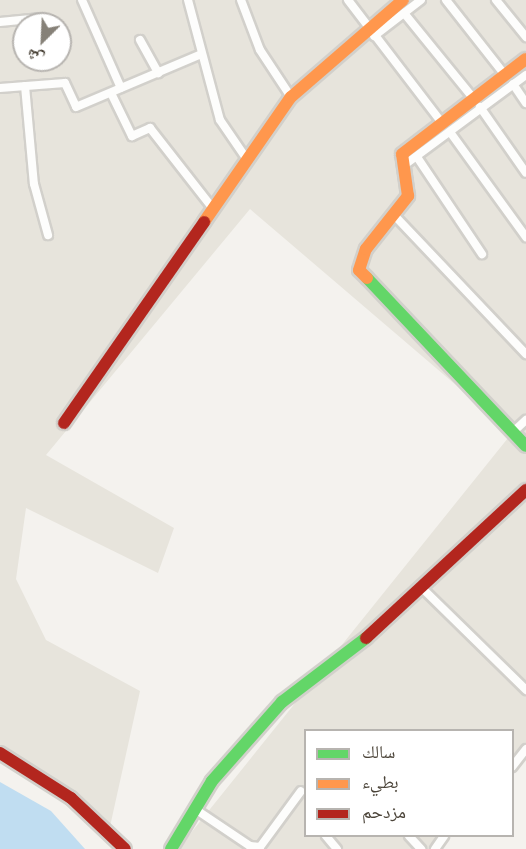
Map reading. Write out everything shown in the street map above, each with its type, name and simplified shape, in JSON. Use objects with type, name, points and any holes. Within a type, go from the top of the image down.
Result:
[{"type":"street","points":[[82,0],[121,88]]},
{"type":"street","points":[[188,0],[199,55],[220,120],[246,158]]},
{"type":"street","points":[[241,0],[260,51],[291,97]]},
{"type":"street","points":[[348,0],[526,237]]},
{"type":"street","points":[[64,423],[211,206],[291,97],[400,4],[421,0]]},
{"type":"street","points":[[446,0],[526,104]]},
{"type":"street","points":[[496,0],[526,37]]},
{"type":"street","points":[[400,4],[477,103],[526,172]]},
{"type":"street","points":[[140,40],[158,73]]},
{"type":"street","points":[[0,88],[65,83],[76,107],[199,55]]},
{"type":"street","points":[[403,166],[417,157],[446,128],[509,79],[526,59]]},
{"type":"street","points":[[509,79],[526,75]]},
{"type":"street","points":[[25,86],[34,183],[48,236]]},
{"type":"street","points":[[111,93],[132,136],[150,128],[211,206]]},
{"type":"street","points":[[446,128],[402,154],[408,196],[366,249],[359,270],[526,446]]},
{"type":"street","points":[[417,157],[483,254]]},
{"type":"street","points":[[394,215],[526,354]]},
{"type":"street","points":[[513,432],[526,420]]},
{"type":"street","points":[[171,849],[195,809],[282,702],[422,588],[526,490]]},
{"type":"street","points":[[422,588],[526,690]]},
{"type":"street","points":[[514,766],[526,749]]},
{"type":"street","points":[[0,753],[71,798],[125,849]]},
{"type":"street","points":[[195,809],[260,847],[301,791]]},
{"type":"street","points":[[327,837],[336,849]]},
{"type":"street","points":[[410,837],[422,849]]},
{"type":"shaded area","points":[[0,0],[526,0],[526,749],[514,763],[514,729],[304,729],[304,837],[445,837],[434,849],[178,849],[512,433],[250,209],[46,455],[174,528],[158,573],[26,508],[16,579],[46,640],[140,691],[109,831],[0,758]]},
{"type":"water","points":[[0,782],[51,811],[85,849],[0,849]]},
{"type":"traffic: fast","points":[[367,278],[526,446]]},
{"type":"traffic: fast","points":[[171,849],[212,781],[282,702],[366,638]]},
{"type":"traffic: slow","points":[[204,222],[291,97],[403,0]]},
{"type":"traffic: slow","points":[[367,278],[359,270],[366,249],[408,196],[402,154],[526,59]]},
{"type":"traffic: jam","points":[[64,423],[204,222]]},
{"type":"traffic: jam","points":[[366,638],[526,490]]},
{"type":"traffic: jam","points":[[0,753],[71,798],[125,849]]}]
